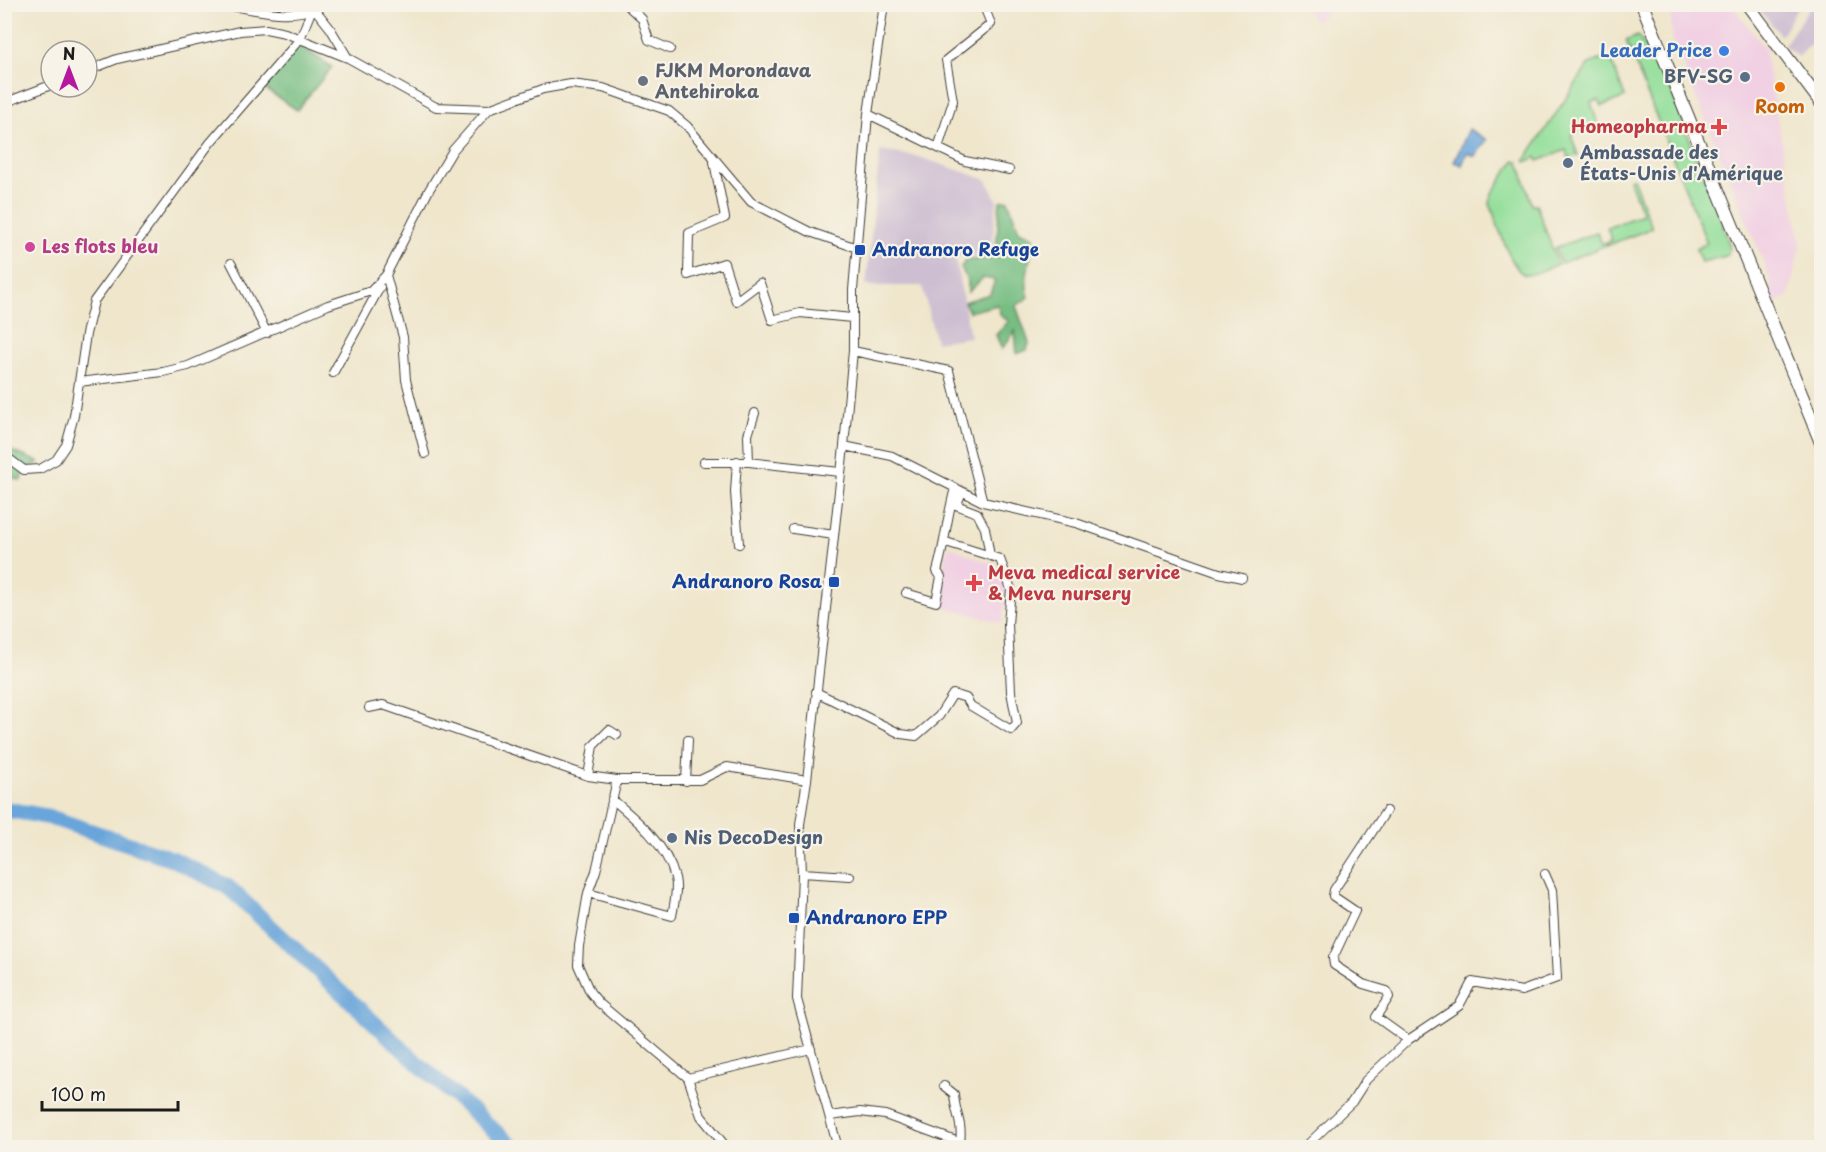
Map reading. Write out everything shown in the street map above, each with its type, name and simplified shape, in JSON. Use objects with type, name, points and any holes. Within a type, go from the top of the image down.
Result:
[{"type":"main road","points":[[1642,4],[1821,445]]},
{"type":"main road","points":[[1747,4],[1821,104]]},
{"type":"street","points":[[220,4],[265,11],[304,12],[314,6]]},
{"type":"street","points":[[626,4],[642,20],[649,40],[670,49]]},
{"type":"street","points":[[735,4],[745,4]]},
{"type":"street","points":[[837,1148],[797,999],[801,873],[800,824],[807,780],[844,446],[853,351],[852,318],[868,114],[884,4]]},
{"type":"street","points":[[938,148],[953,101],[946,60],[991,24],[983,4]]},
{"type":"street","points":[[4,455],[24,470],[40,469],[56,460],[66,445],[94,301],[210,142],[300,39],[314,6]]},
{"type":"street","points":[[314,6],[348,58]]},
{"type":"street","points":[[99,66],[117,59],[240,31],[266,29],[300,39],[348,58],[436,107],[489,109],[543,89],[571,84],[603,88],[669,111],[687,126],[751,202],[810,232],[857,248]]},
{"type":"street","points":[[4,103],[39,90]]},
{"type":"street","points":[[333,373],[429,190],[453,150],[489,109]]},
{"type":"street","points":[[868,114],[965,161],[1009,170]]},
{"type":"street","points":[[713,159],[725,218],[689,233],[688,276],[724,263],[736,301],[760,283],[772,320],[800,313],[852,318]]},
{"type":"street","points":[[231,263],[267,333]]},
{"type":"street","points":[[79,382],[163,372],[188,366],[328,305],[371,291],[386,275]]},
{"type":"street","points":[[386,275],[403,337],[406,380],[425,454]]},
{"type":"street","points":[[853,351],[949,371],[983,502]]},
{"type":"street","points":[[749,462],[748,435],[754,413]]},
{"type":"street","points":[[844,446],[892,456],[983,502],[1076,523],[1219,573],[1242,578]]},
{"type":"street","points":[[704,462],[737,461],[840,472]]},
{"type":"street","points":[[737,461],[735,492],[739,544]]},
{"type":"street","points":[[906,593],[936,602],[941,577],[937,571],[946,542],[950,506],[955,488]]},
{"type":"street","points":[[955,488],[960,498],[956,505],[977,513],[985,528],[990,556]]},
{"type":"street","points":[[793,529],[834,535]]},
{"type":"street","points":[[816,692],[901,734],[916,736],[939,716],[953,693],[966,698],[971,706],[1011,730],[1017,723],[1011,692],[1008,624],[1011,589],[1000,559],[946,542]]},
{"type":"street","points":[[369,708],[382,705],[588,776],[617,780],[686,781],[700,780],[727,767],[807,780]]},
{"type":"street","points":[[588,776],[593,746],[609,730],[617,735]]},
{"type":"street","points":[[686,781],[688,740]]},
{"type":"street","points":[[617,780],[596,871],[588,893],[578,965],[590,992],[619,1023],[646,1042],[670,1066],[688,1078],[701,1116],[727,1148]]},
{"type":"street","points":[[588,893],[672,916],[676,880],[672,870],[644,826],[612,799]]},
{"type":"street","points":[[1386,811],[1334,890],[1333,896],[1355,911],[1333,958],[1334,964],[1363,984],[1387,991],[1389,998],[1376,1017],[1408,1040]]},
{"type":"street","points":[[801,873],[850,876]]},
{"type":"street","points":[[1304,1148],[1314,1135],[1353,1102],[1366,1080],[1408,1040],[1459,1006],[1472,982],[1522,991],[1557,978],[1552,890],[1545,874]]},
{"type":"street","points":[[688,1078],[811,1049]]},
{"type":"street","points":[[944,1086],[954,1094],[955,1111],[963,1127],[960,1142]]},
{"type":"street","points":[[830,1116],[860,1113],[885,1115],[975,1148]]},
{"type":"shaded area","points":[[1302,5],[1333,5],[1316,22]]},
{"type":"shaded area","points":[[1677,5],[1732,5],[1767,51],[1765,54],[1801,243],[1788,297],[1776,302],[1770,301],[1770,279],[1673,40],[1670,10]]},
{"type":"shaded area","points":[[1756,5],[1799,5],[1781,36]]},
{"type":"shaded area","points":[[1811,5],[1821,5],[1821,34],[1798,57],[1784,46]]},
{"type":"shaded area","points":[[880,151],[919,157],[987,180],[997,201],[990,257],[955,256],[970,337],[936,342],[922,286],[866,286]]},
{"type":"shaded area","name":"Meva medical service & Meva nursery","points":[[949,546],[986,562],[995,562],[1007,590],[1002,623],[939,606],[945,576],[941,571]]},
{"type":"green space","points":[[1638,36],[1665,76],[1722,222],[1730,248],[1726,256],[1701,262],[1696,249],[1707,243],[1626,41]]},
{"type":"green space","points":[[298,45],[332,67],[297,110],[262,87]]},
{"type":"green space","points":[[1604,58],[1606,61],[1611,60],[1625,97],[1602,106],[1599,100],[1591,103],[1598,124],[1571,135],[1578,155],[1569,158],[1566,150],[1538,161],[1536,157],[1526,162],[1525,160],[1589,64]]},
{"type":"green space","points":[[1515,160],[1519,162],[1532,205],[1536,204],[1558,264],[1530,275],[1520,272],[1515,265],[1490,204],[1492,193]]},
{"type":"green space","points":[[1633,178],[1652,228],[1608,245],[1607,242],[1612,240],[1607,228],[1643,214],[1629,179]]},
{"type":"green space","points":[[1008,200],[1019,231],[1034,237],[1027,275],[1029,297],[1016,306],[1029,343],[1027,350],[1017,354],[1015,331],[1002,349],[996,335],[1009,321],[1001,316],[997,305],[969,312],[964,302],[990,294],[995,280],[983,278],[968,292],[968,282],[961,267],[966,260],[990,259],[996,250],[1000,201]]},
{"type":"green space","points":[[1597,232],[1602,244],[1605,242],[1607,245],[1561,263],[1555,248]]},
{"type":"green space","points":[[4,448],[39,462],[24,470],[21,480],[5,476]]},
{"type":"water","points":[[1469,129],[1487,140],[1475,156],[1467,153],[1462,165],[1454,162]]},
{"type":"waterway","points":[[4,809],[49,817],[173,859],[228,887],[412,1058],[514,1148]]},
{"type":"place","name":"Leader Price","points":[[1724,51]]},
{"type":"place","name":"BFV-SG","points":[[1745,77]]},
{"type":"place","name":"FJKM Morondava Antehiroka","points":[[643,81]]},
{"type":"place","name":"Room","points":[[1780,87]]},
{"type":"place","name":"Homeopharma","points":[[1719,127]]},
{"type":"place","name":"Ambassade des États-Unis d'Amérique","points":[[1568,163]]},
{"type":"place","name":"Les flots bleu","points":[[30,247]]},
{"type":"place","name":"Andranoro Refuge","points":[[860,250]]},
{"type":"place","name":"Andranoro Rosa","points":[[834,582]]},
{"type":"place","name":"Meva medical service & Meva nursery","points":[[974,583]]},
{"type":"place","name":"Nis DecoDesign","points":[[672,838]]},
{"type":"place","name":"Andranoro EPP","points":[[794,918]]}]
